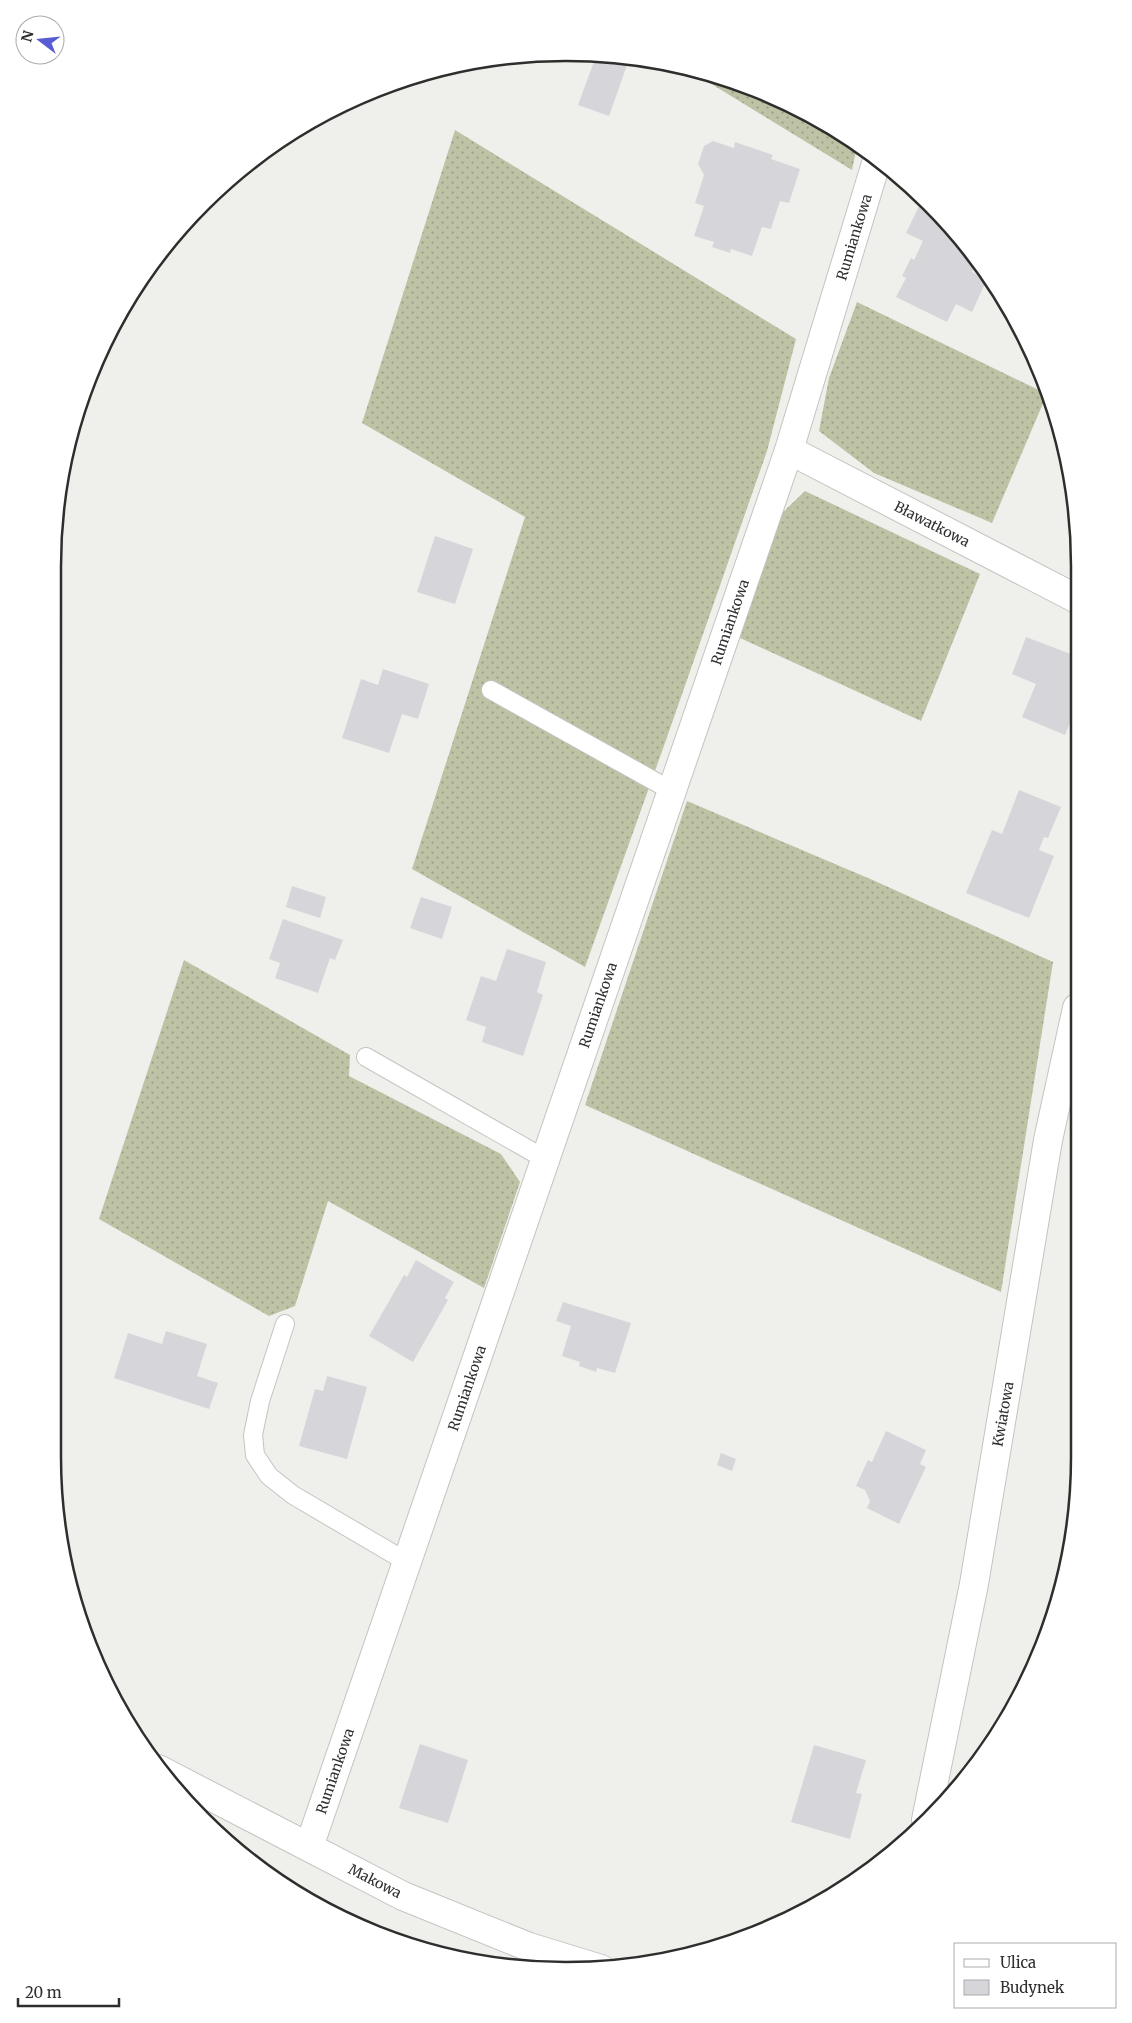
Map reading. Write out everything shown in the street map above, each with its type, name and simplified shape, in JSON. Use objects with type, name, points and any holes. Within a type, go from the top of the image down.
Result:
[{"type":"street","name":"Rumiankowa","points":[[309,1847],[789,450],[875,167]]},
{"type":"street","name":"Bławatkowa","points":[[789,450],[1071,595]]},
{"type":"street","name":"Kwiatowa","points":[[928,1808],[974,1584],[1048,1140],[1071,1035]]},
{"type":"street","name":"Makowa","points":[[179,1780],[404,1896],[529,1947],[577,1962]]},
{"type":"lane","points":[[491,690],[672,791]]},
{"type":"lane","points":[[366,1057],[545,1159]]},
{"type":"lane","points":[[285,1324],[260,1401],[254,1435],[255,1455],[269,1476],[293,1495],[408,1562]]},
{"type":"green space","points":[[707,81],[789,113],[846,146],[856,153],[852,170]]},
{"type":"green space","points":[[455,130],[796,339],[767,451],[585,967],[412,869],[525,517],[362,423]]},
{"type":"green space","points":[[857,302],[1039,390],[1043,402],[992,523],[874,473],[819,431],[829,378]]},
{"type":"green space","points":[[805,491],[980,574],[921,721],[740,638],[779,516]]},
{"type":"green space","points":[[687,801],[875,881],[1053,962],[1001,1292],[585,1105]]},
{"type":"green space","points":[[184,960],[350,1055],[349,1076],[501,1154],[520,1182],[484,1288],[328,1201],[295,1306],[269,1316],[99,1219]]},
{"type":"building","points":[[594,62],[627,65],[609,116],[578,105]]},
{"type":"building","points":[[713,141],[734,148],[735,142],[773,155],[771,159],[800,169],[789,203],[780,201],[771,229],[762,227],[752,256],[731,249],[730,253],[712,247],[714,242],[694,236],[704,206],[695,203],[704,175],[698,164],[704,146]]},
{"type":"building","points":[[919,206],[945,233],[974,269],[972,272],[978,275],[985,284],[972,312],[956,304],[947,322],[896,297],[906,278],[902,276],[911,258],[914,260],[923,241],[906,233]]},
{"type":"building","points":[[435,536],[473,549],[455,604],[417,592]]},
{"type":"building","points":[[1026,637],[1071,654],[1071,720],[1065,735],[1022,717],[1036,684],[1012,674]]},
{"type":"building","points":[[383,669],[429,684],[418,719],[402,714],[389,753],[342,738],[361,679],[378,685]]},
{"type":"building","points":[[1019,790],[1061,807],[1048,838],[1044,837],[1039,850],[1054,856],[1029,918],[966,893],[992,830],[1002,834]]},
{"type":"building","points":[[292,886],[326,897],[320,918],[286,907]]},
{"type":"building","points":[[421,897],[452,907],[442,939],[410,928]]},
{"type":"building","points":[[283,919],[343,940],[335,960],[330,958],[318,993],[275,978],[280,963],[269,959]]},
{"type":"building","points":[[507,949],[546,962],[537,992],[543,995],[523,1056],[482,1042],[486,1027],[466,1020],[481,976],[496,981]]},
{"type":"building","points":[[416,1260],[454,1282],[445,1298],[448,1300],[413,1362],[369,1336],[404,1275],[407,1277]]},
{"type":"building","points":[[563,1302],[631,1323],[615,1373],[597,1368],[596,1372],[579,1366],[580,1362],[562,1356],[571,1326],[556,1321]]},
{"type":"building","points":[[166,1331],[207,1344],[197,1376],[218,1383],[209,1409],[114,1378],[128,1333],[162,1344]]},
{"type":"building","points":[[327,1376],[367,1387],[347,1459],[299,1446],[315,1389],[323,1391]]},
{"type":"building","points":[[886,1431],[926,1450],[920,1464],[926,1467],[899,1524],[867,1508],[870,1501],[865,1490],[856,1486],[868,1460],[872,1462]]},
{"type":"building","points":[[721,1453],[736,1459],[732,1471],[717,1465]]},
{"type":"building","points":[[420,1744],[468,1760],[448,1823],[399,1808]]},
{"type":"building","points":[[814,1745],[866,1760],[856,1793],[862,1794],[850,1839],[791,1822]]}]
